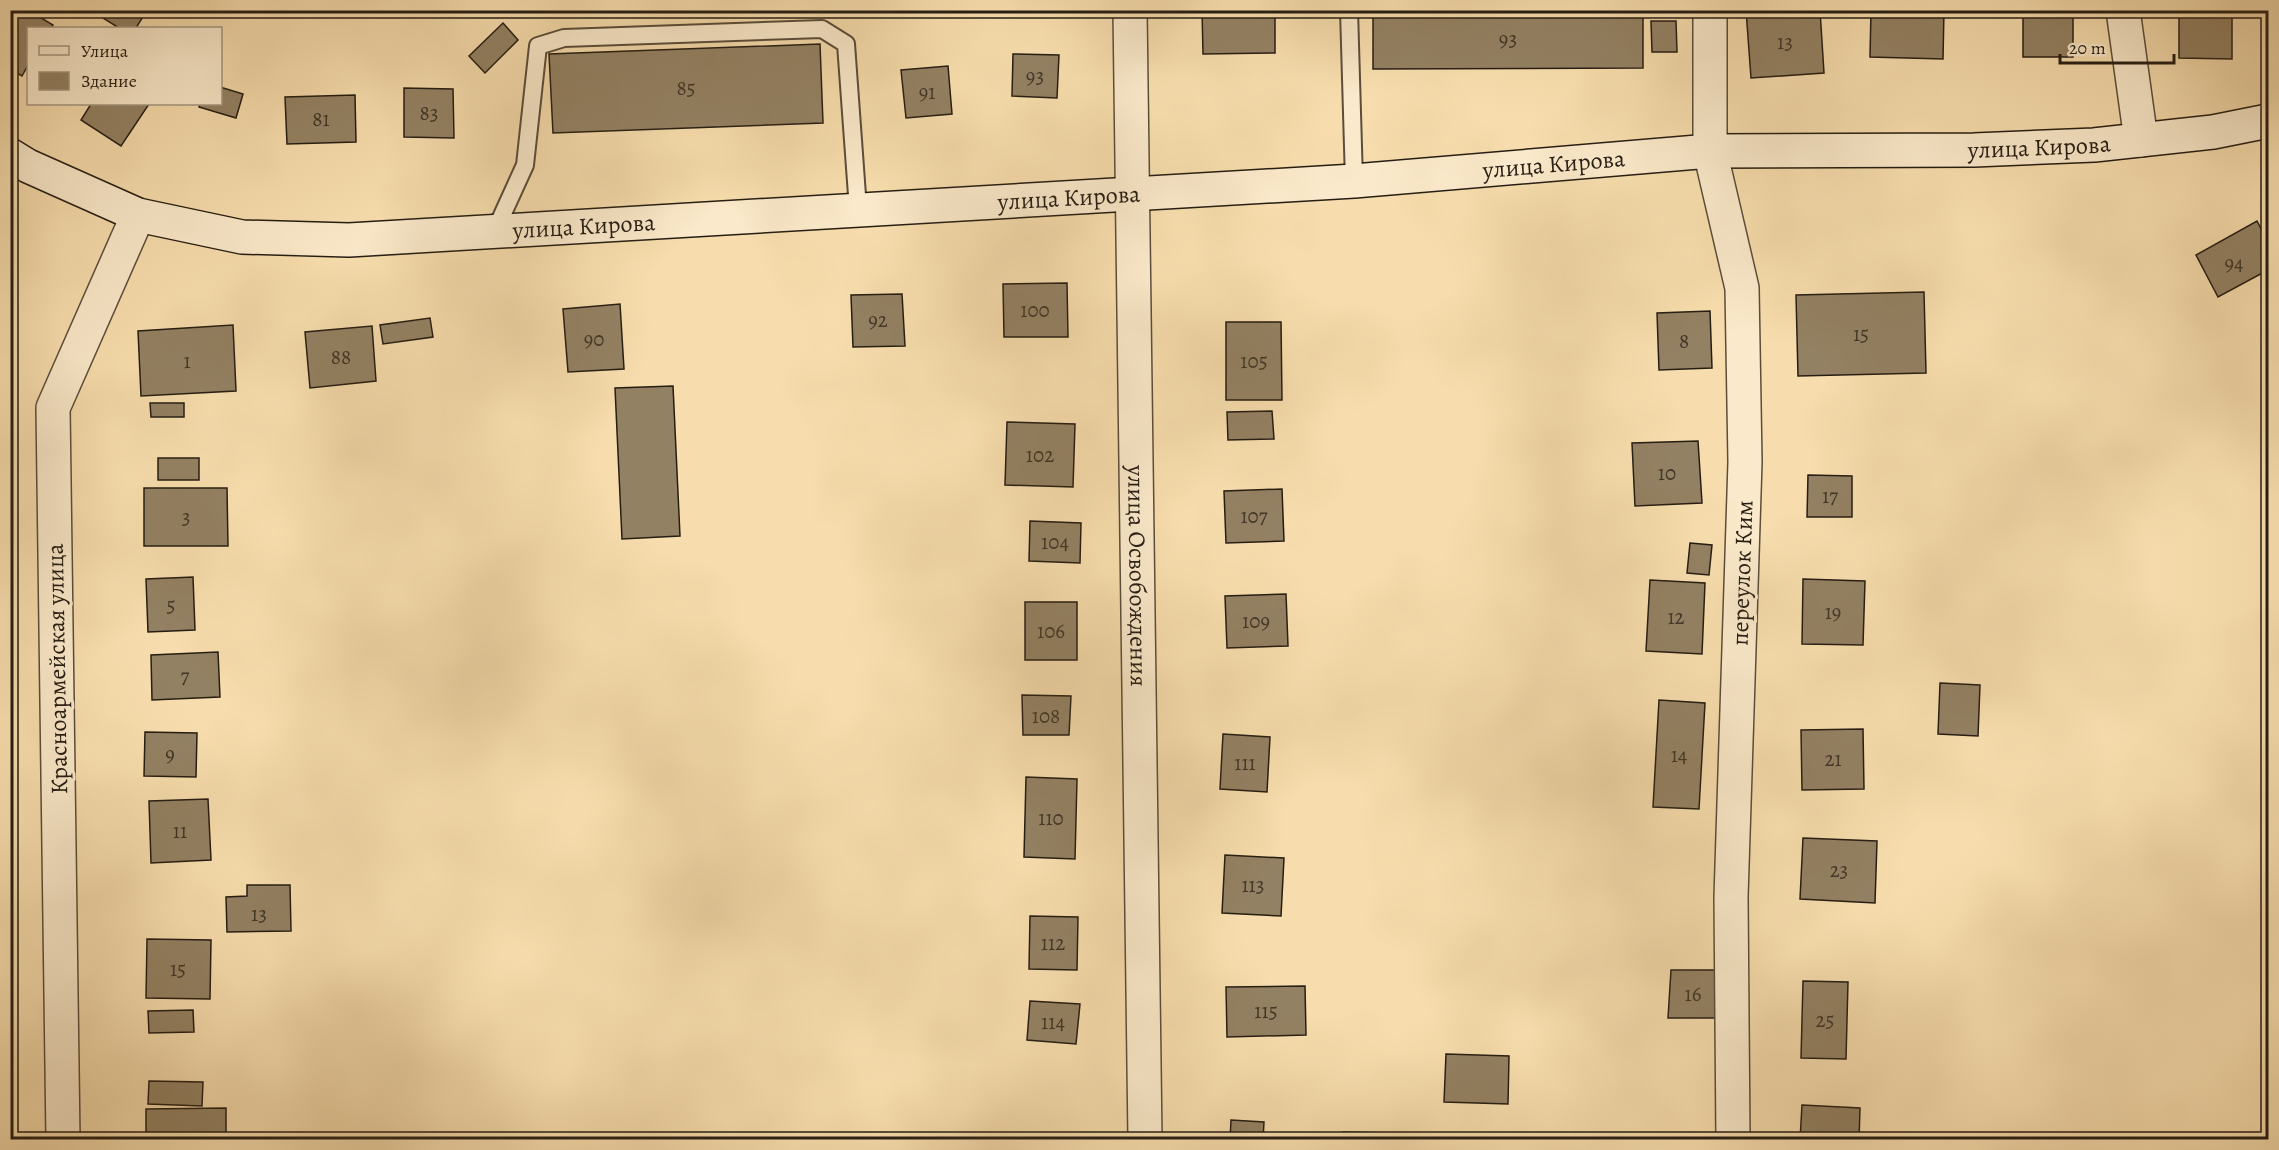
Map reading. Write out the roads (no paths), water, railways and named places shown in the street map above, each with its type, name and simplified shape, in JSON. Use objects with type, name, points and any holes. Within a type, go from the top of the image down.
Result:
[{"type":"street","name":"улица Освобождения","points":[[1130,10],[1145,1140]]},
{"type":"street","name":"переулок Ким","points":[[1710,10],[1710,151],[1742,288],[1745,462],[1731,897],[1733,1140]]},
{"type":"street","name":"улица Кирова","points":[[2123,10],[2140,140]]},
{"type":"street","name":"улица Кирова","points":[[10,155],[28,166],[138,215],[242,237],[349,240],[1354,181],[1710,151],[1974,150],[2094,145],[2213,132],[2268,121]]},
{"type":"street","name":"Красноармейская улица","points":[[63,1140],[53,408],[138,215]]},
{"type":"lane","points":[[1349,10],[1354,181]]},
{"type":"lane","points":[[495,231],[525,165],[538,46],[564,38],[822,29],[846,44],[858,209]]}]
